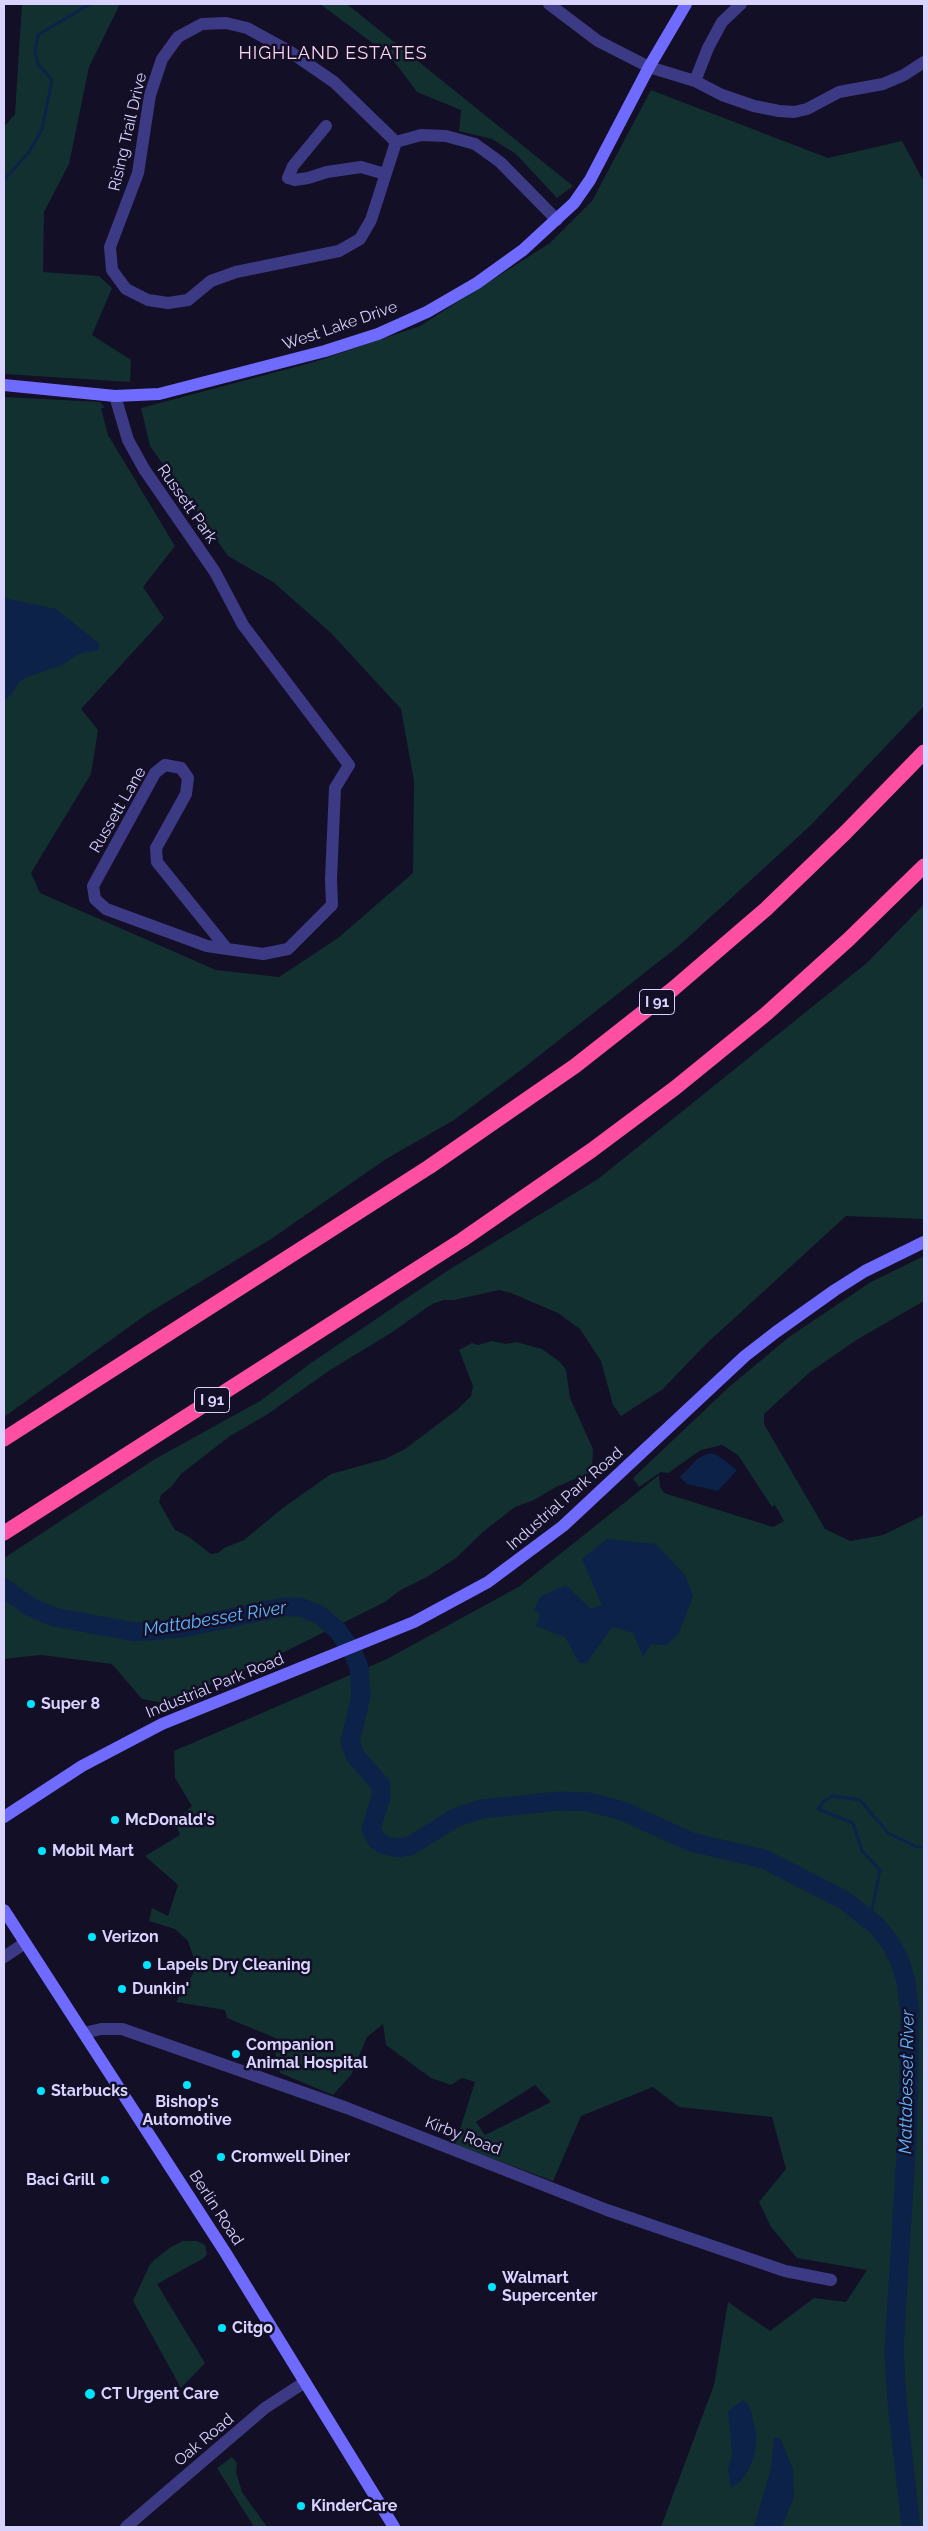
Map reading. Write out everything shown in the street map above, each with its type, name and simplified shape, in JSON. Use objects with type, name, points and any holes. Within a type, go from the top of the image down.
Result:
[{"type":"highway","name":"I 91","points":[[4,1439],[454,1150],[575,1066],[672,989],[766,909],[846,832],[924,752]]},
{"type":"highway","name":"I 91","points":[[4,1533],[462,1240],[592,1150],[680,1084],[766,1014],[849,939],[924,866]]},
{"type":"street","points":[[550,4],[598,40],[649,67],[696,81],[722,95],[754,106],[794,112],[806,109],[839,92],[884,84],[904,75],[924,62]]},
{"type":"street","name":"West Lake Drive","points":[[4,385],[115,396],[159,394],[326,351],[378,334],[427,312],[477,283],[523,250],[574,203],[590,180],[649,67],[686,4]]},
{"type":"street","points":[[696,81],[708,48],[722,22],[741,4]]},
{"type":"street","name":"Rising Trail Drive","points":[[226,23],[247,28],[289,51],[334,82],[396,142],[372,220],[360,239],[339,251],[236,272],[211,282],[188,300],[168,304],[148,300],[126,288],[112,270],[110,248],[138,173],[150,96],[162,58],[178,37],[202,24],[226,23]]},
{"type":"street","points":[[326,126],[293,166],[288,178],[308,178],[327,172],[361,167],[385,174]]},
{"type":"street","points":[[396,142],[421,135],[446,136],[475,144],[500,162],[557,220]]},
{"type":"street","name":"Russett Park","points":[[115,396],[128,440],[144,469],[215,572],[243,625]]},
{"type":"street","name":"Russett Lane","points":[[227,949],[157,862],[156,848],[186,794],[188,778],[181,768],[165,765],[155,774],[93,886],[95,899],[106,909],[207,946],[227,949],[262,954],[288,949],[332,905],[331,879],[335,788],[349,765],[243,625]]},
{"type":"street","name":"Industrial Park Road","points":[[4,1818],[82,1766],[147,1731],[379,1637],[450,1604],[505,1571],[562,1526],[745,1356],[776,1332],[850,1281],[924,1242]]},
{"type":"street","name":"Berlin Road","points":[[4,1910],[225,2252],[394,2527]]},
{"type":"street","points":[[4,1957],[25,1943]]},
{"type":"street","name":"Kirby Road","points":[[84,2034],[101,2029],[122,2029],[347,2108],[634,2219],[785,2271],[831,2280]]},
{"type":"street","name":"Oak Road","points":[[126,2527],[265,2408],[305,2382]]},
{"type":"green space","points":[[22,4],[120,4],[89,67],[69,164],[44,212],[43,272],[99,276],[112,288],[92,335],[131,360],[130,382],[4,374],[4,127],[15,114]]},
{"type":"green space","points":[[320,4],[347,4],[573,186],[557,198],[516,154],[492,139],[459,131],[461,110],[417,92],[390,56]]},
{"type":"green space","points":[[651,90],[828,158],[902,141],[924,182],[924,706],[811,825],[680,945],[521,1070],[454,1120],[386,1159],[271,1239],[147,1314],[4,1417],[4,397],[100,402],[105,408],[101,408],[108,435],[175,546],[143,587],[164,618],[81,709],[98,730],[91,774],[31,873],[40,893],[216,970],[279,977],[338,938],[413,873],[414,781],[401,709],[331,633],[273,582],[228,556],[150,446],[141,408],[314,362],[420,326],[550,243],[592,201]]},
{"type":"green space","points":[[924,904],[924,1219],[846,1216],[705,1345],[663,1389],[621,1416],[613,1405],[601,1361],[580,1329],[558,1313],[511,1293],[499,1290],[432,1304],[391,1333],[330,1370],[268,1414],[230,1436],[181,1474],[172,1486],[161,1495],[159,1502],[175,1530],[189,1537],[211,1554],[218,1553],[224,1548],[244,1540],[284,1507],[331,1474],[385,1459],[405,1449],[458,1409],[471,1396],[473,1386],[459,1350],[472,1343],[478,1345],[492,1341],[506,1344],[516,1342],[542,1349],[560,1362],[566,1370],[570,1398],[593,1449],[592,1469],[589,1473],[556,1487],[534,1500],[515,1507],[484,1531],[456,1558],[427,1577],[399,1591],[385,1602],[256,1666],[164,1703],[142,1699],[112,1664],[41,1655],[4,1659],[4,1558],[155,1459],[260,1401],[311,1363],[447,1271],[598,1179],[868,962]]},
{"type":"green space","points":[[924,1256],[924,1301],[858,1339],[810,1372],[764,1414],[764,1424],[825,1529],[850,1541],[883,1535],[924,1515],[924,2527],[661,2527],[714,2385],[728,2302],[770,2331],[814,2298],[846,2302],[867,2270],[797,2258],[771,2227],[759,2202],[786,2169],[772,2117],[679,2107],[653,2087],[581,2116],[553,2181],[455,2145],[475,2082],[462,2078],[451,2085],[431,2078],[386,2045],[383,2024],[367,2037],[351,2075],[333,2095],[280,2073],[275,2052],[280,2040],[227,2018],[225,2010],[176,2002],[193,1974],[195,1962],[188,1941],[175,1929],[149,1921],[152,1908],[168,1916],[178,1885],[145,1856],[180,1835],[175,1822],[192,1806],[175,1778],[174,1751],[387,1659],[520,1586],[659,1475],[660,1487],[664,1493],[773,1527],[784,1521],[775,1505],[772,1507],[738,1455],[722,1445],[701,1450],[668,1473],[661,1472],[639,1487],[633,1478],[729,1387],[789,1337],[871,1282]],"holes":[[[535,2085],[551,2102],[485,2135],[476,2122]]]},
{"type":"green space","points":[[183,2241],[197,2241],[205,2245],[207,2254],[204,2258],[157,2284],[205,2363],[181,2388],[133,2301],[149,2266],[154,2260],[171,2247]]},
{"type":"green space","points":[[232,2457],[237,2463],[236,2472],[242,2492],[267,2527],[254,2527],[217,2468]]},
{"type":"water","points":[[4,598],[56,609],[99,643],[99,650],[78,654],[62,665],[27,677],[19,682],[11,695],[4,701]]},
{"type":"water","points":[[709,1453],[717,1455],[737,1470],[718,1491],[687,1484],[680,1477],[697,1459]]},
{"type":"water","points":[[607,1539],[656,1544],[685,1575],[693,1596],[679,1633],[667,1645],[651,1644],[643,1657],[633,1633],[613,1627],[586,1663],[579,1663],[565,1637],[536,1626],[540,1614],[534,1610],[540,1597],[566,1585],[591,1609],[602,1605],[582,1559]]},
{"type":"water","points":[[743,2400],[746,2401],[751,2411],[757,2437],[755,2453],[748,2471],[741,2481],[731,2488],[728,2470],[732,2453],[728,2411]]},
{"type":"water","points":[[774,2438],[780,2438],[793,2469],[794,2497],[782,2527],[754,2527],[771,2468]]},
{"type":"waterway","points":[[4,180],[29,152],[42,129],[52,80],[38,64],[35,51],[38,35],[90,4]]},
{"type":"waterway","name":"Mattabesset River","points":[[4,1588],[29,1606],[54,1617],[135,1632],[182,1628],[283,1607],[300,1607],[320,1615],[338,1631],[353,1653],[359,1667],[361,1696],[350,1742],[356,1757],[381,1785],[381,1797],[371,1829],[377,1840],[384,1845],[398,1848],[410,1846],[455,1818],[481,1809],[559,1801],[589,1802],[623,1811],[691,1842],[764,1859],[844,1900],[877,1926],[891,1944],[900,1962],[906,1981],[910,2012],[908,2122],[894,2350],[897,2402],[911,2527]]},
{"type":"waterway","points":[[870,1920],[880,1870],[862,1851],[853,1823],[818,1809],[824,1801],[833,1796],[860,1800],[888,1833],[917,1847],[924,1847]]},
{"type":"place","name":"Super 8","points":[[31,1704]]},
{"type":"place","name":"McDonald's","points":[[115,1820]]},
{"type":"place","name":"Mobil Mart","points":[[42,1851]]},
{"type":"place","name":"Verizon","points":[[92,1937]]},
{"type":"place","name":"Lapels Dry Cleaning","points":[[147,1965]]},
{"type":"place","name":"Dunkin'","points":[[122,1989]]},
{"type":"place","name":"Companion Animal Hospital","points":[[236,2054]]},
{"type":"place","name":"Bishop's Automotive","points":[[187,2085]]},
{"type":"place","name":"Starbucks","points":[[41,2091]]},
{"type":"place","name":"Cromwell Diner","points":[[221,2157]]},
{"type":"place","name":"Baci Grill","points":[[105,2180]]},
{"type":"place","name":"Walmart Supercenter","points":[[492,2287]]},
{"type":"place","name":"Citgo","points":[[222,2328]]},
{"type":"place","name":"CT Urgent Care","points":[[90,2394]]},
{"type":"place","name":"KinderCare","points":[[301,2506]]},
{"type":"district","name":"HIGHLAND ESTATES","points":[[333,54]]}]
